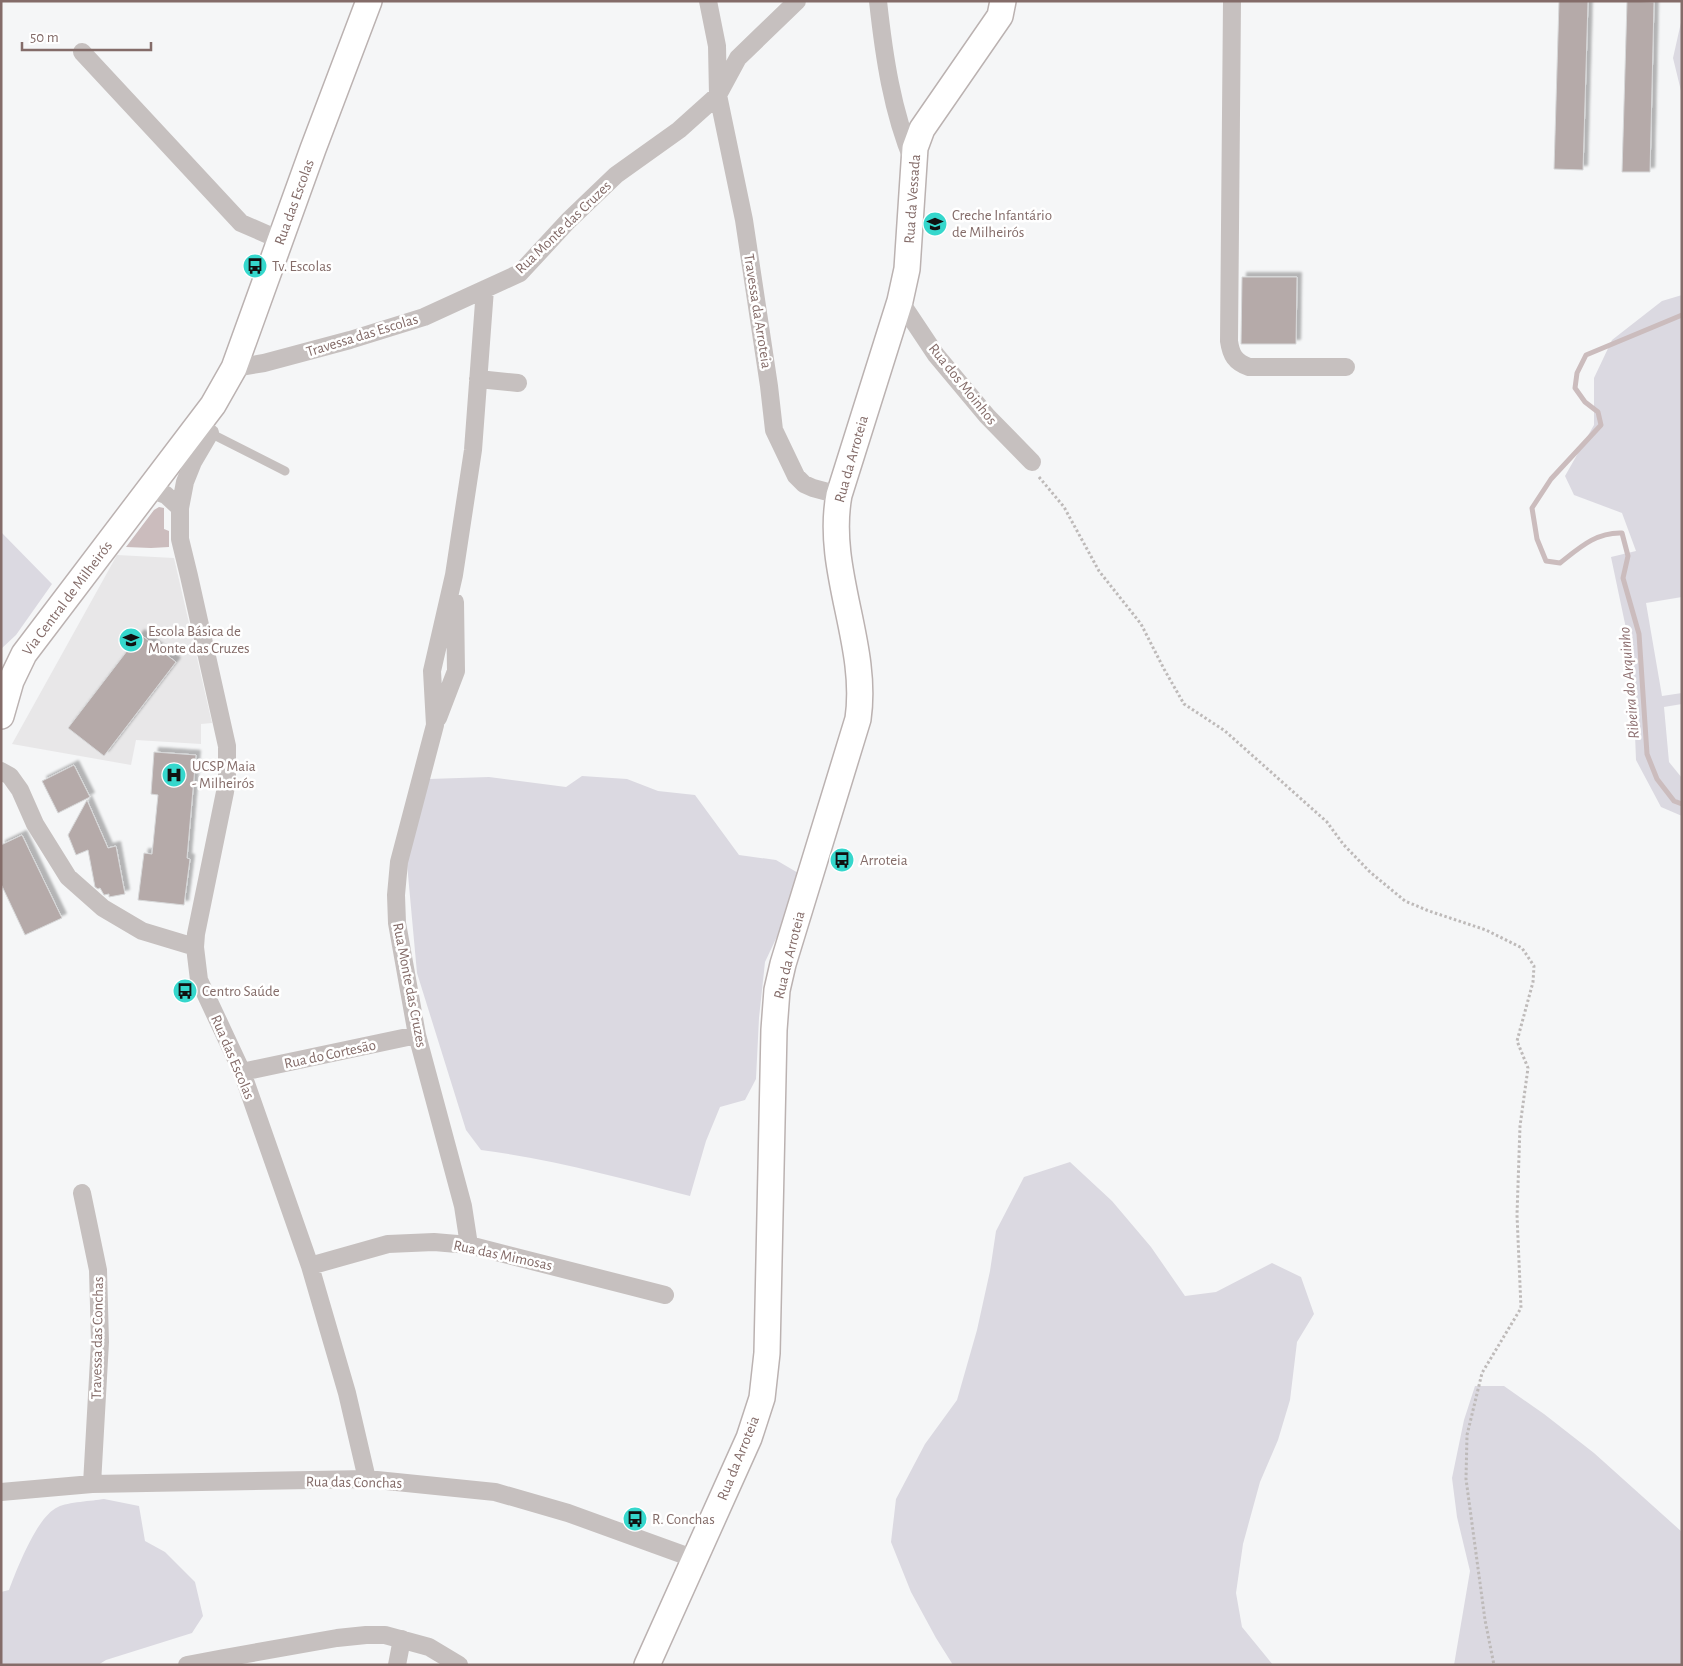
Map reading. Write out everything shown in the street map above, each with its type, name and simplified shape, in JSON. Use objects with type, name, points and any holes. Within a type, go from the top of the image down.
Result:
[{"type":"main road","name":"Rua das Escolas","points":[[150,489],[204,430],[213,406],[234,368],[369,1]]},
{"type":"main road","name":"Rua da Vessada","points":[[900,300],[908,269],[913,161],[918,138],[922,129],[1000,16],[1003,1]]},
{"type":"main road","name":"Rua da Arroteia","points":[[647,1665],[749,1438],[762,1398],[767,1353],[774,1030],[777,990],[783,964],[858,719],[860,700],[860,678],[838,553],[836,511],[900,300]]},
{"type":"main road","name":"Via Central de Milheirós","points":[[2,712],[11,681],[24,654],[150,489]]},
{"type":"street","points":[[708,1],[717,46],[718,95]]},
{"type":"street","name":"Rua Monte das Cruzes","points":[[469,1245],[463,1206],[418,1035],[396,923],[396,894],[400,862],[435,725],[432,671],[454,575],[473,450],[485,290],[520,273],[568,221],[616,175],[679,130],[718,95],[738,58],[797,1]]},
{"type":"street","points":[[878,1],[892,94],[902,134],[913,161]]},
{"type":"street","points":[[1232,1],[1229,341],[1231,353],[1238,363],[1249,367],[1346,367]]},
{"type":"street","points":[[82,52],[241,223],[280,240]]},
{"type":"street","name":"Travessa da Arroteia","points":[[718,95],[744,220],[777,440],[796,476],[804,484],[839,496]]},
{"type":"street","name":"Travessa das Escolas","points":[[234,368],[264,364],[350,340],[424,317],[485,290]]},
{"type":"street","name":"Rua dos Moinhos","points":[[900,300],[943,362],[987,416],[1032,462]]},
{"type":"street","points":[[478,380],[518,383]]},
{"type":"street","name":"Rua das Escolas","points":[[204,430],[184,482],[180,508],[180,539],[227,746],[227,778],[196,934],[195,948],[199,980],[242,1072],[310,1266],[347,1393],[367,1479]]},
{"type":"street","points":[[150,489],[166,495],[180,508]]},
{"type":"street","points":[[1,772],[10,776],[20,790],[34,824],[68,877],[103,908],[142,931],[195,948]]},
{"type":"street","name":"Rua do Cortesão","points":[[242,1072],[418,1035]]},
{"type":"street","name":"Travessa das Conchas","points":[[82,1193],[98,1270],[100,1342],[92,1484]]},
{"type":"street","name":"Rua das Mimosas","points":[[310,1266],[388,1244],[434,1242],[469,1245],[665,1295]]},
{"type":"street","name":"Rua das Conchas","points":[[1,1492],[92,1484],[367,1479],[494,1492],[568,1513],[695,1559]]},
{"type":"street","points":[[188,1665],[225,1662],[356,1636],[385,1635],[430,1647],[459,1665]]},
{"type":"street","points":[[397,1665],[402,1639]]},
{"type":"lane","points":[[204,430],[284,471]]},
{"type":"path","points":[[1032,462],[1036,473],[1064,507],[1099,571],[1141,624],[1164,670],[1184,704],[1225,731],[1327,822],[1343,844],[1370,872],[1405,901],[1486,930],[1522,948],[1534,966],[1533,982],[1517,1040],[1528,1068],[1520,1126],[1517,1215],[1521,1308],[1482,1373],[1467,1435],[1466,1479],[1485,1620],[1494,1665]]},
{"type":"shaded area","points":[[1682,18],[1682,95],[1673,58]]},
{"type":"shaded area","points":[[1682,295],[1682,597],[1646,603],[1662,696],[1682,693],[1682,704],[1664,707],[1669,762],[1682,778],[1682,816],[1661,807],[1636,760],[1632,657],[1611,557],[1636,551],[1622,513],[1574,495],[1565,476],[1594,425],[1594,378],[1612,340],[1662,301]]},
{"type":"shaded area","points":[[159,507],[164,508],[164,529],[169,531],[169,547],[126,547],[154,510]]},
{"type":"shaded area","points":[[1,532],[52,584],[16,635],[1,649]]},
{"type":"shaded area","name":"Escola Básica de Monte das Cruzes","points":[[117,555],[174,558],[212,723],[201,724],[201,744],[136,740],[131,765],[12,744]]},
{"type":"shaded area","points":[[582,776],[627,779],[658,791],[695,795],[739,855],[776,860],[805,877],[765,962],[759,1018],[756,1079],[745,1100],[720,1107],[706,1141],[690,1196],[560,1164],[481,1150],[466,1130],[417,973],[406,853],[429,779],[489,777],[566,787]]},
{"type":"shaded area","points":[[1070,1162],[1112,1201],[1151,1247],[1185,1296],[1216,1292],[1272,1263],[1301,1277],[1314,1314],[1297,1342],[1290,1400],[1278,1440],[1260,1482],[1243,1544],[1236,1593],[1242,1627],[1273,1665],[953,1665],[911,1592],[891,1542],[896,1499],[925,1444],[957,1400],[977,1330],[990,1271],[996,1231],[1024,1177]]},
{"type":"shaded area","points":[[1475,1386],[1504,1386],[1544,1414],[1594,1453],[1682,1532],[1682,1665],[1454,1665],[1470,1571],[1457,1517],[1452,1478],[1464,1420]]},
{"type":"shaded area","points":[[104,1499],[139,1506],[145,1541],[165,1552],[195,1582],[203,1616],[192,1633],[106,1660],[98,1665],[1,1665],[1,1592],[9,1590],[22,1557],[35,1532],[50,1512],[62,1505]]},
{"type":"building","points":[[1559,1],[1588,1],[1583,170],[1554,169]]},
{"type":"building","points":[[1627,1],[1654,2],[1650,172],[1622,172]]},
{"type":"building","points":[[1242,277],[1297,277],[1296,344],[1241,344]]},
{"type":"building","points":[[140,634],[176,662],[104,756],[68,728]]},
{"type":"building","points":[[154,752],[196,755],[187,858],[190,859],[184,905],[138,900],[144,853],[152,854],[158,795],[151,794]]},
{"type":"building","points":[[74,765],[90,797],[58,813],[42,781]]},
{"type":"building","points":[[87,800],[108,848],[116,846],[125,894],[109,897],[109,894],[104,895],[100,888],[95,887],[88,850],[76,855],[68,835]]},
{"type":"building","points":[[22,835],[62,918],[25,935],[1,884],[1,845]]},
{"type":"waterway","name":"Ribeira do Arquinho","points":[[1682,315],[1586,355],[1577,373],[1575,388],[1585,402],[1598,412],[1601,425],[1551,479],[1532,508],[1537,539],[1546,561],[1560,563],[1596,538],[1613,533],[1622,533],[1628,556],[1623,578],[1639,634],[1647,754],[1657,779],[1674,801],[1682,804]]},
{"type":"place","name":"Creche Infantário de Milheirós","points":[[935,224]]},
{"type":"place","name":"Tv. Escolas","points":[[255,266]]},
{"type":"place","name":"Escola Básica de Monte das Cruzes","points":[[131,640]]},
{"type":"place","name":"UCSP Maia - Milheirós","points":[[174,775]]},
{"type":"place","name":"Arroteia","points":[[842,860]]},
{"type":"place","name":"Centro Saúde","points":[[185,991]]},
{"type":"place","name":"R. Conchas","points":[[635,1519]]}]
